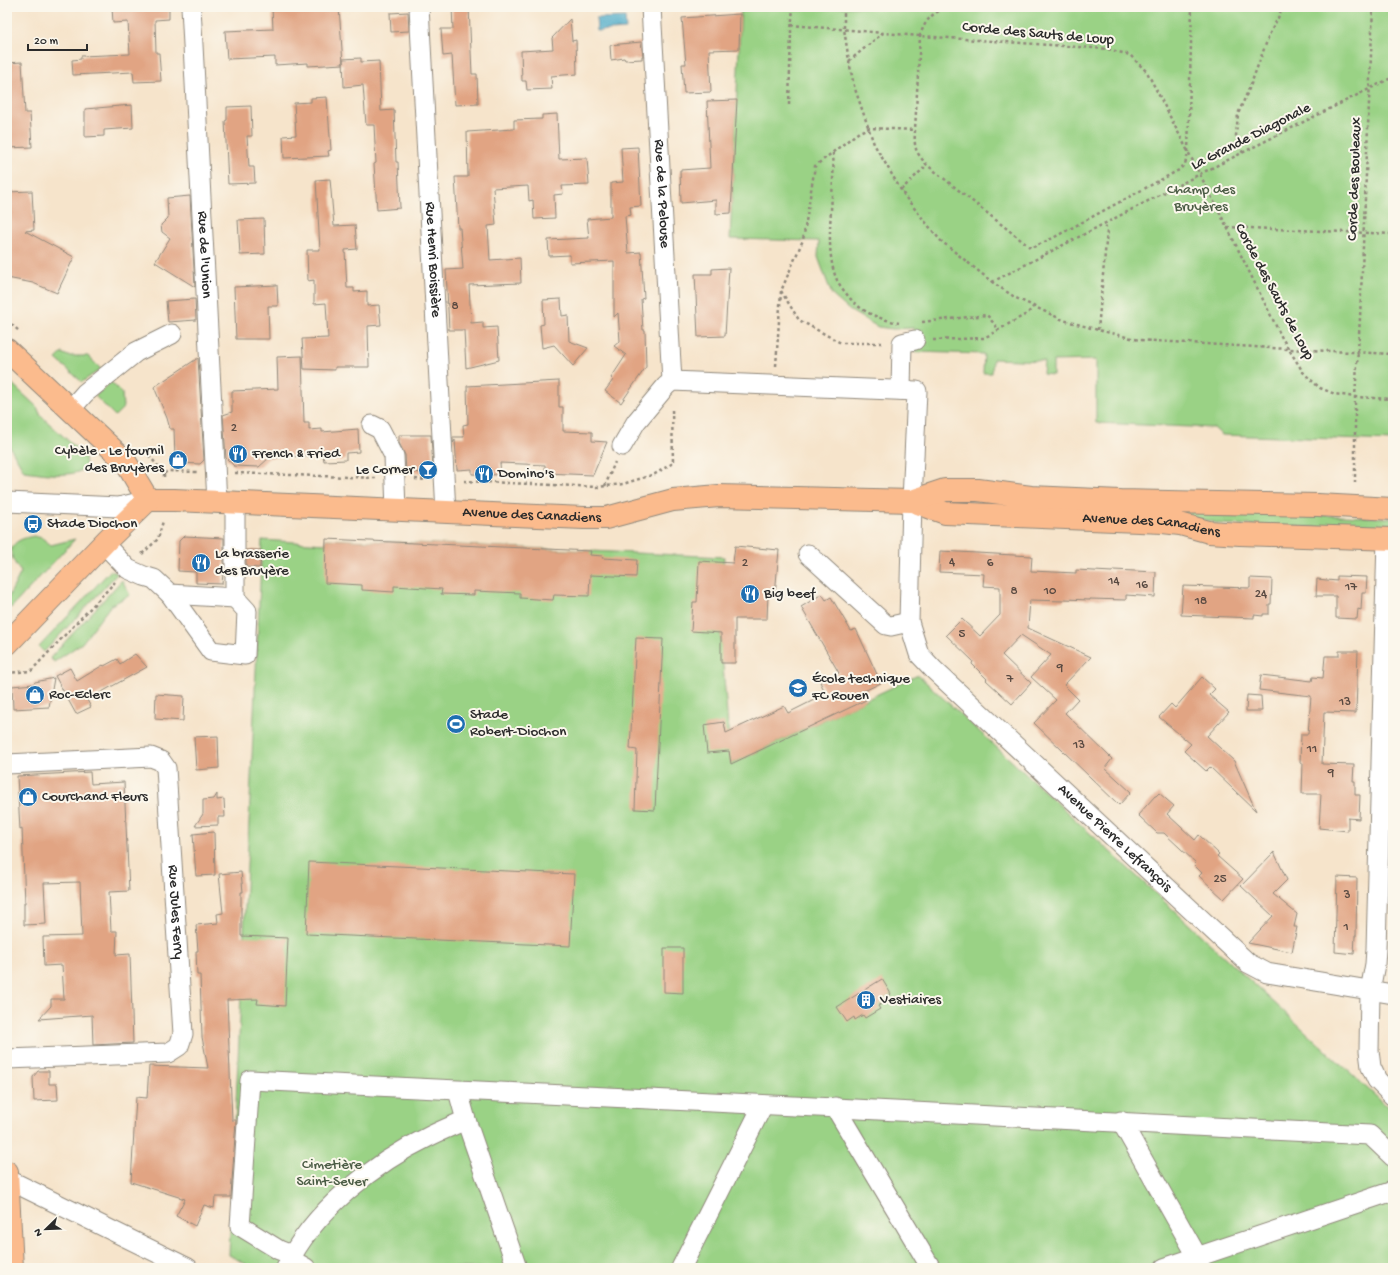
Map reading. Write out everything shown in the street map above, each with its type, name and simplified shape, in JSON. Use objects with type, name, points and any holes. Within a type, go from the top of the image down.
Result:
[{"type":"main road","points":[[7,350],[125,461],[156,500],[104,544],[7,644]]},
{"type":"main road","name":"Avenue des Canadiens","points":[[912,501],[945,490],[978,490],[1031,497],[1393,508]]},
{"type":"main road","name":"Avenue des Canadiens","points":[[156,500],[606,518],[673,500],[719,496],[912,501],[945,513],[1163,522],[1180,524],[1209,532],[1240,534],[1390,539]]},
{"type":"main road","points":[[7,1172],[12,1268]]},
{"type":"street","name":"Rue de l'Union","points":[[191,7],[226,503],[235,598]]},
{"type":"street","name":"Rue Henri Boissière","points":[[419,7],[446,512]]},
{"type":"street","name":"Rue de la Pelouse","points":[[651,7],[672,381]]},
{"type":"street","points":[[70,410],[85,393],[136,352],[172,334]]},
{"type":"street","points":[[622,446],[636,422],[666,386],[672,381],[901,390],[911,335]]},
{"type":"street","name":"Avenue Pierre Lefrançois","points":[[901,390],[917,391],[909,622],[919,654],[934,670],[1248,963],[1267,973],[1393,994]]},
{"type":"street","points":[[372,425],[380,429],[394,456],[396,510]]},
{"type":"street","points":[[7,502],[118,507],[156,500]]},
{"type":"street","points":[[1390,539],[1376,949],[1370,991],[1369,1051],[1371,1067],[1376,1080],[1393,1096]]},
{"type":"street","points":[[104,544],[128,569],[154,579],[170,594],[211,651],[245,655],[247,611],[235,598],[170,594]]},
{"type":"street","points":[[808,554],[886,625],[891,626],[909,622]]},
{"type":"street","name":"Rue Jules Ferry","points":[[7,764],[151,757],[161,761],[166,768],[183,1034],[179,1046],[168,1053],[7,1059]]},
{"type":"street","points":[[466,1120],[429,1136],[387,1161],[343,1194],[310,1228],[293,1263],[240,1226],[250,1080],[1121,1121],[1370,1135],[1393,1157]]},
{"type":"street","points":[[458,1090],[466,1120],[517,1268]]},
{"type":"street","points":[[681,1268],[763,1105]]},
{"type":"street","points":[[835,1108],[931,1268]]},
{"type":"street","points":[[1121,1121],[1199,1262]]},
{"type":"street","points":[[7,1178],[188,1268]]},
{"type":"street","points":[[1164,1268],[1199,1262],[1393,1191]]},
{"type":"path","points":[[789,106],[791,25],[793,7]]},
{"type":"path","points":[[844,7],[844,29],[854,86],[874,144],[901,190],[940,240],[992,282],[1016,298],[1063,320],[1139,340],[1393,354]]},
{"type":"path","points":[[950,7],[940,10],[930,17],[924,24],[920,36],[914,143],[917,153],[927,165],[1031,248],[1051,239],[1179,170],[1185,164],[1188,153],[1192,7]]},
{"type":"path","points":[[1243,153],[1236,136],[1238,114],[1270,33],[1282,7]]},
{"type":"path","name":"Corde des Bouleaux","points":[[1355,483],[1355,397],[1364,233],[1373,7]]},
{"type":"path","name":"Corde des Sauts de Loup","points":[[791,25],[920,36],[1108,49],[1130,55],[1147,72],[1288,349],[1303,372],[1320,388],[1335,394],[1355,397],[1393,399]]},
{"type":"path","points":[[849,61],[883,33]]},
{"type":"path","name":"La Grande Diagonale","points":[[992,282],[1200,174],[1393,77]]},
{"type":"path","points":[[776,370],[781,291],[803,240],[815,166],[859,132],[869,128],[915,130]]},
{"type":"path","points":[[833,152],[835,170],[831,251],[837,279],[852,301],[863,310],[880,319],[902,323]]},
{"type":"path","points":[[901,190],[927,165]]},
{"type":"path","points":[[1098,330],[1107,231],[1105,224]]},
{"type":"path","points":[[1227,227],[1393,234]]},
{"type":"path","points":[[781,291],[799,320],[841,343],[911,335],[987,315],[999,330]]},
{"type":"path","points":[[911,335],[984,338],[1028,313],[1034,307]]},
{"type":"path","points":[[457,481],[605,486],[623,484],[655,474],[672,463],[672,381]]},
{"type":"path","points":[[605,486],[622,446]]},
{"type":"path","points":[[164,473],[169,471],[200,472]]},
{"type":"path","points":[[235,473],[426,480]]},
{"type":"path","points":[[7,673],[31,671],[158,539],[163,524],[156,500]]},
{"type":"green space","name":"Champ des Bruyères","points":[[741,7],[1393,7],[1393,441],[1222,435],[1214,428],[1096,423],[1096,360],[1053,361],[1053,375],[1043,374],[1044,361],[993,359],[992,373],[983,373],[984,354],[915,352],[914,328],[893,329],[878,327],[849,310],[832,295],[818,257],[819,241],[730,239]]},
{"type":"green space","points":[[62,353],[68,356],[88,356],[101,369],[82,382],[56,359]]},
{"type":"green space","points":[[7,379],[37,407],[41,416],[85,456],[86,468],[64,474],[47,474],[24,471],[7,442]]},
{"type":"green space","points":[[111,382],[122,393],[123,408],[115,416],[95,396]]},
{"type":"green space","points":[[1160,509],[1393,518],[1393,530],[1221,524]]},
{"type":"green space","points":[[34,536],[42,538],[51,545],[75,539],[11,608],[7,604],[7,600],[21,572],[11,553],[12,548],[19,540]]},
{"type":"green space","name":"Cimetière Saint-Sever","points":[[326,539],[724,557],[720,609],[721,641],[731,764],[918,675],[1393,1112],[1393,1268],[244,1268],[246,1264],[229,1255],[262,540],[326,544]]},
{"type":"green space","points":[[110,571],[118,573],[44,652],[39,647]]},
{"type":"green space","points":[[122,580],[130,595],[111,605],[82,643],[54,662],[50,658]]},
{"type":"water","points":[[625,17],[626,29],[597,31],[596,18]]},
{"type":"building","points":[[112,7],[169,7],[169,19],[155,20],[156,53],[159,53],[161,81],[134,82],[133,72],[73,75],[72,60],[81,59],[81,56],[130,54],[128,22],[113,23]]},
{"type":"building","points":[[272,7],[339,7],[343,64],[308,66],[308,63],[275,65],[275,57],[227,59],[225,31],[273,29]]},
{"type":"building","points":[[452,7],[469,7],[472,74],[477,74],[478,104],[455,105],[452,55],[443,56],[441,29],[453,29]]},
{"type":"building","points":[[408,12],[409,31],[391,32],[390,13]]},
{"type":"building","points":[[740,14],[739,49],[709,50],[711,92],[684,93],[682,64],[686,64],[682,18]]},
{"type":"building","points":[[570,19],[572,41],[576,40],[577,74],[551,76],[552,89],[527,90],[526,81],[522,81],[521,51],[553,49],[552,38]]},
{"type":"building","points":[[641,42],[642,59],[625,60],[624,58],[611,60],[610,45]]},
{"type":"building","points":[[361,58],[361,62],[379,61],[381,111],[394,110],[400,208],[377,210],[374,164],[376,163],[374,125],[366,125],[363,85],[344,87],[343,59]]},
{"type":"building","points":[[22,62],[25,113],[30,113],[32,147],[7,148],[7,63]]},
{"type":"building","points":[[327,97],[331,150],[328,151],[329,156],[284,158],[283,136],[296,135],[294,103],[311,102],[311,98]]},
{"type":"building","points":[[737,100],[731,213],[716,214],[716,200],[681,203],[680,170],[710,168],[707,101]]},
{"type":"building","points":[[132,105],[133,128],[104,130],[104,136],[85,137],[85,109]]},
{"type":"building","points":[[251,106],[252,136],[247,136],[249,167],[254,167],[255,183],[228,184],[225,121],[227,120],[227,107]]},
{"type":"building","points":[[557,114],[559,159],[587,158],[589,185],[562,186],[563,194],[554,195],[555,218],[534,219],[533,200],[529,201],[528,186],[493,188],[496,225],[488,226],[490,260],[520,258],[521,283],[469,285],[471,323],[483,322],[483,328],[497,327],[499,360],[466,368],[464,330],[449,330],[446,270],[463,269],[460,228],[458,228],[455,177],[468,177],[467,132],[514,129],[514,120],[542,119],[542,115]]},
{"type":"building","points":[[638,147],[641,206],[630,207],[631,215],[625,216],[628,253],[641,252],[644,298],[641,299],[643,330],[645,330],[646,367],[621,403],[605,391],[613,380],[611,378],[626,355],[614,346],[620,341],[618,313],[614,317],[614,261],[570,263],[570,255],[549,256],[548,240],[589,238],[587,219],[611,217],[611,183],[623,182],[621,148]]},
{"type":"building","points":[[330,179],[334,226],[355,225],[357,249],[345,250],[347,288],[354,288],[354,292],[367,291],[367,306],[379,305],[381,325],[368,326],[369,367],[335,367],[335,370],[304,369],[302,339],[328,338],[326,303],[314,304],[314,280],[308,281],[307,250],[320,250],[316,180]]},
{"type":"building","points":[[32,191],[34,230],[25,231],[74,257],[57,293],[33,283],[7,278],[7,192]]},
{"type":"building","points":[[190,196],[195,287],[155,262],[170,238],[162,232],[161,225],[168,218],[167,198]]},
{"type":"building","points":[[264,219],[265,254],[240,255],[238,220]]},
{"type":"building","points":[[729,268],[725,336],[698,337],[695,274],[712,274],[712,269]]},
{"type":"building","points":[[277,285],[278,306],[268,306],[269,339],[236,339],[234,287]]},
{"type":"building","points":[[195,299],[196,320],[168,322],[166,301]]},
{"type":"building","points":[[561,299],[562,316],[568,315],[569,341],[588,348],[573,366],[554,345],[542,348],[540,325],[544,324],[543,300]]},
{"type":"building","points":[[302,356],[304,423],[309,423],[309,430],[322,429],[322,432],[358,429],[359,452],[346,453],[346,460],[324,461],[323,455],[269,458],[259,467],[234,466],[226,458],[223,415],[232,412],[232,391],[278,389],[277,357]]},
{"type":"building","points":[[198,358],[204,460],[200,464],[179,463],[175,459],[174,429],[170,429],[154,387]]},
{"type":"building","points":[[559,381],[559,407],[563,407],[563,431],[592,432],[592,441],[607,442],[593,475],[545,473],[545,465],[500,463],[501,475],[472,474],[472,469],[457,470],[455,440],[453,443],[453,437],[464,437],[463,425],[468,424],[467,386]]},
{"type":"building","points":[[399,435],[431,435],[433,469],[430,473],[406,472],[405,455],[399,443]]},
{"type":"building","name":"La brasserie des Bruyère","points":[[184,536],[224,538],[224,573],[222,584],[196,583],[196,572],[178,571],[179,541]]},
{"type":"building","points":[[326,539],[591,551],[590,555],[603,556],[602,558],[637,560],[636,577],[590,575],[589,596],[554,595],[553,600],[520,598],[520,593],[474,591],[474,595],[441,594],[442,589],[394,586],[394,592],[362,590],[362,585],[325,583]]},
{"type":"building","points":[[735,546],[779,550],[775,595],[768,594],[767,619],[735,619],[735,663],[721,663],[721,633],[691,631],[693,602],[697,602],[699,561],[733,563]]},
{"type":"building","points":[[246,550],[261,550],[260,568],[246,567]]},
{"type":"building","points":[[940,551],[1032,556],[1031,571],[1076,573],[1076,570],[1112,572],[1113,570],[1156,572],[1155,597],[1126,595],[1126,600],[1030,600],[1028,628],[1091,657],[1064,685],[1078,699],[1065,713],[1112,759],[1105,768],[1131,792],[1119,805],[1034,723],[1056,700],[1031,677],[1051,655],[1021,635],[1002,655],[1031,683],[1012,704],[986,680],[987,679],[972,664],[973,661],[946,635],[962,619],[980,636],[1000,615],[1000,587],[983,586],[984,574],[939,572]]},
{"type":"building","points":[[1337,576],[1367,577],[1366,593],[1362,593],[1361,610],[1358,609],[1357,619],[1336,618],[1336,596],[1316,596],[1317,579],[1337,581]]},
{"type":"building","points":[[1250,578],[1272,579],[1269,614],[1263,614],[1263,616],[1254,615],[1254,618],[1181,615],[1183,586],[1250,588]]},
{"type":"building","points":[[822,594],[826,600],[831,597],[851,631],[856,629],[881,683],[862,692],[866,700],[731,764],[729,751],[707,753],[704,725],[724,722],[726,733],[784,706],[788,713],[826,694],[820,682],[839,673],[801,607]]},
{"type":"building","points":[[636,638],[663,639],[655,810],[635,809],[637,750],[630,749]]},
{"type":"building","points":[[1339,651],[1358,651],[1356,713],[1324,712],[1322,764],[1354,765],[1353,781],[1355,781],[1355,795],[1360,795],[1359,819],[1348,818],[1348,831],[1319,828],[1321,794],[1302,794],[1303,763],[1300,763],[1301,734],[1308,734],[1311,696],[1259,690],[1261,675],[1312,681],[1313,677],[1323,678],[1325,656],[1339,656]]},
{"type":"building","points":[[135,654],[147,667],[87,700],[91,707],[76,714],[55,676],[70,668],[77,681],[103,665],[104,666],[117,659],[120,664]]},
{"type":"building","points":[[1202,677],[1215,689],[1209,695],[1229,712],[1207,736],[1234,761],[1256,811],[1210,767],[1206,771],[1184,751],[1191,744],[1159,717],[1171,704],[1175,708]]},
{"type":"building","points":[[54,678],[49,707],[13,709],[12,686],[33,684],[35,682]]},
{"type":"building","points":[[156,694],[184,696],[183,721],[155,719]]},
{"type":"building","points":[[1247,695],[1261,696],[1262,711],[1246,711]]},
{"type":"building","points":[[218,736],[219,768],[196,770],[194,737]]},
{"type":"building","points":[[90,772],[91,784],[124,782],[129,891],[109,892],[111,931],[117,931],[116,955],[130,954],[133,1043],[93,1045],[92,1015],[39,1019],[51,1006],[51,999],[64,999],[62,965],[44,966],[43,937],[82,936],[80,882],[44,883],[46,924],[24,925],[25,903],[22,828],[20,829],[17,776]]},
{"type":"building","points":[[1159,793],[1174,806],[1167,814],[1195,840],[1199,835],[1219,854],[1217,856],[1243,879],[1224,899],[1199,876],[1202,873],[1194,865],[1196,863],[1164,833],[1157,833],[1138,815]]},
{"type":"building","points":[[217,794],[217,800],[224,799],[225,817],[218,817],[218,825],[195,826],[203,814],[203,800],[214,799]]},
{"type":"building","points":[[214,832],[215,875],[196,876],[193,834]]},
{"type":"building","points":[[1274,852],[1287,880],[1273,894],[1297,914],[1294,927],[1297,927],[1292,952],[1248,943],[1273,916],[1241,886]]},
{"type":"building","points":[[309,862],[574,874],[570,946],[306,934]]},
{"type":"building","points":[[241,872],[243,892],[241,892],[241,936],[288,938],[285,1006],[257,1004],[258,999],[227,1000],[232,1120],[236,1120],[231,1197],[215,1197],[214,1208],[204,1205],[195,1226],[176,1216],[185,1199],[131,1182],[136,1097],[147,1098],[149,1066],[208,1068],[202,1037],[200,975],[197,975],[196,951],[198,951],[196,925],[218,923],[217,914],[223,913],[219,874]]},
{"type":"building","points":[[1337,877],[1357,878],[1356,936],[1354,954],[1335,952]]},
{"type":"building","points":[[664,948],[683,948],[683,993],[664,992]]},
{"type":"building","name":"Vestiaires","points":[[882,979],[891,994],[883,999],[885,1002],[878,1006],[880,1009],[865,1018],[863,1015],[855,1020],[854,1017],[847,1022],[837,1007]]},
{"type":"building","points":[[38,1071],[49,1071],[49,1084],[57,1084],[58,1100],[34,1101],[33,1077]]},
{"type":"place","name":"French & Fried","points":[[238,454]]},
{"type":"place","name":"Cybèle - Le fournil des Bruyères","points":[[178,460]]},
{"type":"place","name":"Le Corner","points":[[428,470]]},
{"type":"place","name":"Domino's","points":[[484,474]]},
{"type":"place","name":"Stade Diochon","points":[[33,524]]},
{"type":"place","name":"La brasserie des Bruyère","points":[[201,563]]},
{"type":"place","name":"Big beef","points":[[750,594]]},
{"type":"place","name":"École technique FC Rouen","points":[[798,688]]},
{"type":"place","name":"Roc-Eclerc","points":[[35,695]]},
{"type":"place","name":"Stade Robert-Diochon","points":[[456,724]]},
{"type":"place","name":"Courchand Fleurs","points":[[28,797]]},
{"type":"place","name":"Vestiaires","points":[[866,1000]]}]
